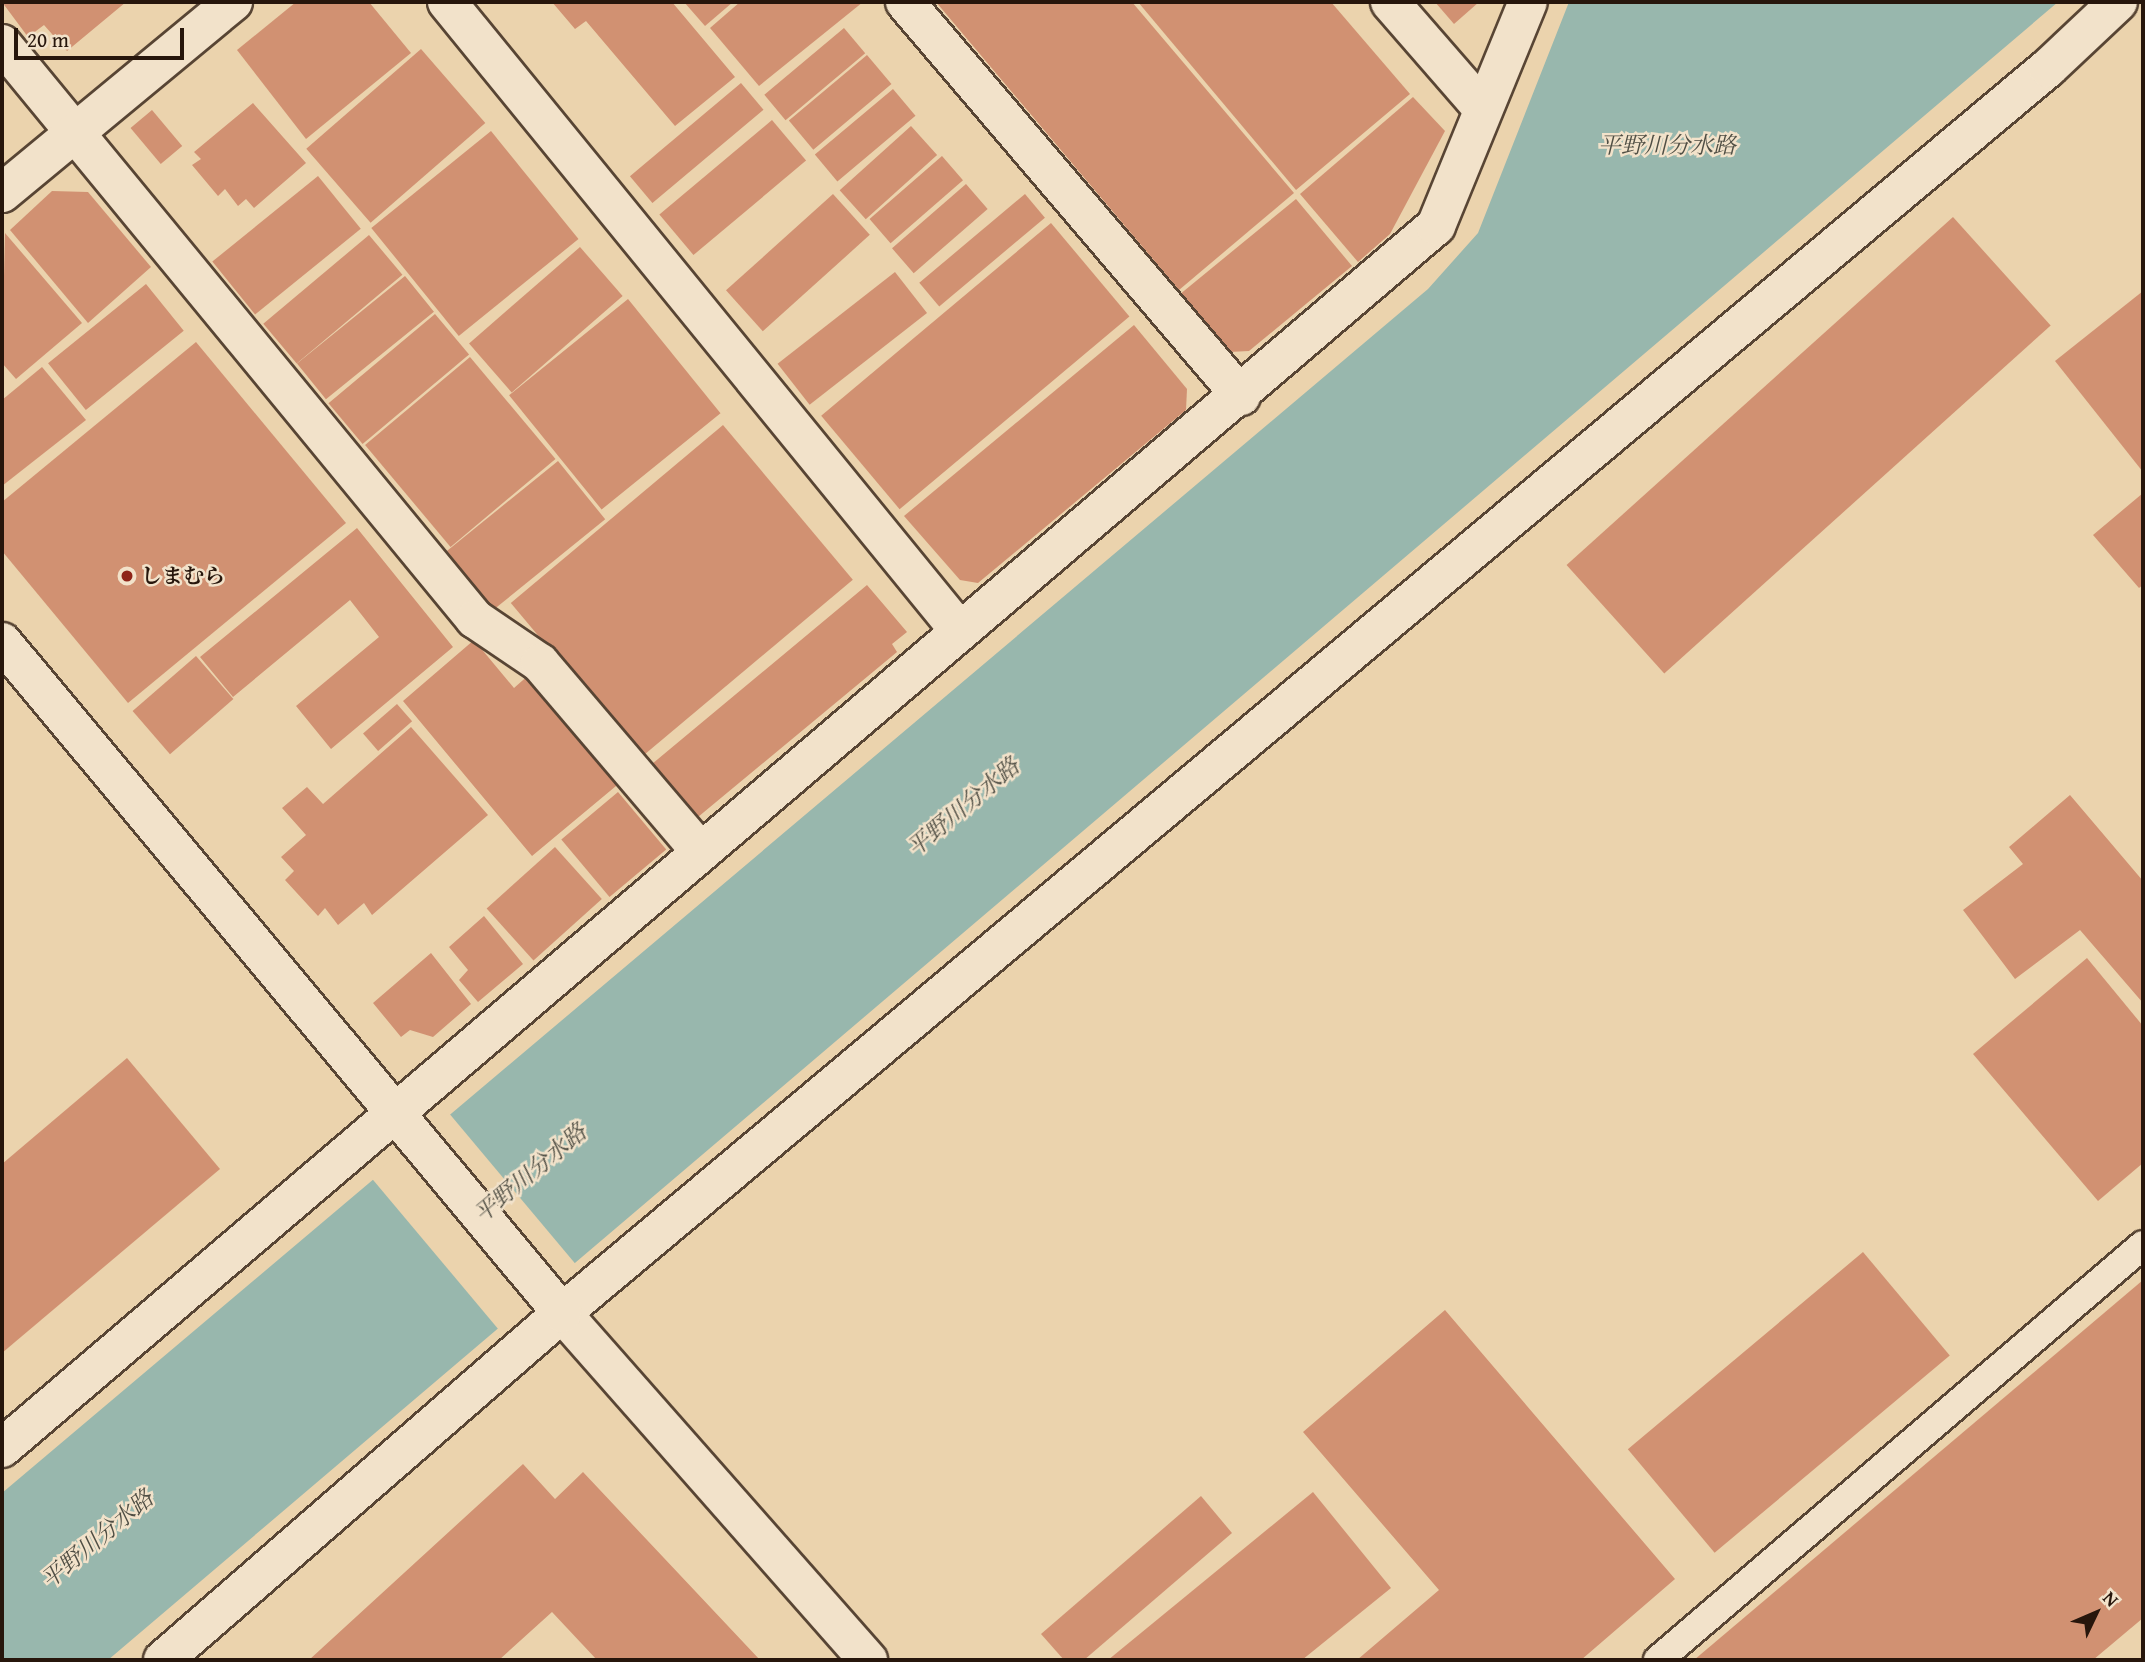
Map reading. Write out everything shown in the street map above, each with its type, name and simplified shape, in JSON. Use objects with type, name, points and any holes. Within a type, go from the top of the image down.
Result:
[{"type":"street","points":[[2,193],[233,2]]},
{"type":"street","points":[[447,2],[958,629]]},
{"type":"street","points":[[905,2],[1241,396]]},
{"type":"street","points":[[1390,2],[1482,108]]},
{"type":"street","points":[[2,1448],[402,1123],[699,850],[958,629],[1241,396],[1437,226],[1482,108],[1528,2]]},
{"type":"street","points":[[163,1660],[555,1306],[695,1202],[2048,68],[2118,2]]},
{"type":"street","points":[[2,44],[475,619],[540,663],[699,850]]},
{"type":"street","points":[[2,642],[555,1306],[867,1660]]},
{"type":"lane","points":[[1658,1660],[2143,1245]]},
{"type":"water","name":"平野川分水路","points":[[1569,2],[2058,2],[108,1660],[2,1660],[2,1493],[1428,289],[1478,233]]},
{"type":"pier","points":[[448,1112],[578,1267],[500,1332],[371,1177]]},
{"type":"building","points":[[2,2],[126,2],[67,51],[44,25],[28,37]]},
{"type":"building","points":[[296,2],[369,2],[411,53],[306,139],[237,50]]},
{"type":"building","points":[[552,2],[672,2],[735,77],[675,126],[586,21],[575,29]]},
{"type":"building","points":[[684,2],[733,2],[705,26]]},
{"type":"building","points":[[740,2],[863,2],[759,86],[710,28]]},
{"type":"building","points":[[936,2],[1132,2],[1294,193],[1179,290]]},
{"type":"building","points":[[1138,2],[1331,2],[1410,94],[1296,190]]},
{"type":"building","points":[[1435,2],[1479,2],[1454,24]]},
{"type":"building","points":[[844,28],[865,53],[786,120],[764,95]]},
{"type":"building","points":[[421,49],[485,123],[371,223],[306,149]]},
{"type":"building","points":[[867,55],[891,84],[813,150],[789,121]]},
{"type":"building","points":[[741,83],[763,110],[652,203],[630,176]]},
{"type":"building","points":[[893,89],[915,116],[837,181],[815,155]]},
{"type":"building","points":[[1413,97],[1445,131],[1390,234],[1358,262],[1300,194]]},
{"type":"building","points":[[253,103],[306,163],[254,208],[246,199],[238,206],[225,189],[218,196],[192,165],[201,159],[194,152]]},
{"type":"building","points":[[152,110],[182,146],[161,164],[131,128]]},
{"type":"building","points":[[772,120],[806,161],[693,255],[659,214]]},
{"type":"building","points":[[911,126],[937,155],[866,219],[840,190]]},
{"type":"building","points":[[491,131],[578,239],[459,336],[371,228]]},
{"type":"building","points":[[942,156],[963,180],[891,243],[870,219]]},
{"type":"building","points":[[318,176],[361,229],[255,314],[212,262]]},
{"type":"building","points":[[966,184],[988,209],[914,273],[892,248]]},
{"type":"building","points":[[52,191],[88,192],[151,267],[88,323],[10,230]]},
{"type":"building","points":[[833,194],[870,235],[763,331],[726,290]]},
{"type":"building","points":[[1025,194],[1045,218],[939,306],[919,283]]},
{"type":"building","points":[[1296,199],[1352,266],[1249,351],[1229,352],[1179,295]]},
{"type":"building","points":[[1953,217],[2051,325],[1664,673],[1567,565]]},
{"type":"building","points":[[1051,223],[1129,316],[900,509],[821,416]]},
{"type":"building","points":[[5,233],[82,323],[16,379],[2,363]]},
{"type":"building","points":[[369,235],[402,275],[297,364],[263,324]]},
{"type":"building","points":[[580,247],[623,296],[512,392],[469,343]]},
{"type":"building","points":[[895,272],[927,313],[810,405],[778,364]]},
{"type":"building","points":[[405,276],[434,312],[326,399],[297,363]]},
{"type":"building","points":[[146,284],[184,331],[86,410],[48,363]]},
{"type":"building","points":[[2143,291],[2143,472],[2055,361]]},
{"type":"building","points":[[628,299],[721,413],[602,510],[509,395]]},
{"type":"building","points":[[435,314],[469,355],[363,444],[329,403]]},
{"type":"building","points":[[1134,325],[1187,389],[1186,410],[978,583],[960,580],[904,516]]},
{"type":"building","points":[[196,342],[346,523],[128,703],[2,551],[2,502]]},
{"type":"building","points":[[470,357],[555,459],[451,547],[365,445]]},
{"type":"building","points":[[42,367],[86,420],[2,486],[2,400]]},
{"type":"building","points":[[723,425],[853,580],[641,758],[511,603]]},
{"type":"building","points":[[558,461],[605,519],[494,609],[447,551]]},
{"type":"building","points":[[2143,493],[2143,585],[2139,588],[2093,535]]},
{"type":"building","points":[[357,528],[453,647],[331,749],[296,706],[379,637],[350,600],[233,697],[200,657]]},
{"type":"building","points":[[867,585],[907,632],[892,644],[897,652],[698,817],[652,764]]},
{"type":"building","points":[[474,640],[514,688],[531,673],[622,781],[532,856],[403,701]]},
{"type":"building","points":[[196,656],[233,699],[170,754],[133,711]]},
{"type":"building","points":[[397,704],[412,721],[378,751],[363,734]]},
{"type":"building","points":[[411,727],[488,815],[372,915],[364,903],[338,925],[325,908],[318,916],[285,880],[294,871],[281,857],[306,835],[282,808],[307,787],[323,804]]},
{"type":"building","points":[[618,792],[666,849],[610,897],[561,840]]},
{"type":"building","points":[[2070,795],[2143,881],[2143,1003],[2080,930],[2015,979],[1963,910],[2023,864],[2009,847]]},
{"type":"building","points":[[555,847],[602,899],[533,961],[487,909]]},
{"type":"building","points":[[484,916],[523,964],[478,1002],[459,980],[468,970],[449,947]]},
{"type":"building","points":[[431,953],[471,1004],[433,1037],[410,1030],[401,1037],[373,1003]]},
{"type":"building","points":[[2087,958],[2143,1026],[2143,1163],[2098,1201],[1973,1054]]},
{"type":"building","points":[[127,1058],[220,1169],[2,1353],[2,1164]]},
{"type":"building","points":[[1863,1252],[1950,1355],[1715,1553],[1628,1449]]},
{"type":"building","points":[[2143,1280],[2143,1618],[2093,1660],[1694,1660]]},
{"type":"building","points":[[1445,1310],[1675,1579],[1581,1660],[1357,1660],[1439,1590],[1303,1432]]},
{"type":"building","points":[[523,1464],[555,1499],[583,1472],[760,1660],[597,1660],[552,1612],[499,1660],[309,1660]]},
{"type":"building","points":[[1313,1492],[1391,1588],[1302,1660],[1108,1660]]},
{"type":"building","points":[[1201,1496],[1232,1533],[1084,1660],[1064,1660],[1041,1634]]},
{"type":"place","name":"しまむら","points":[[127,576]]}]
